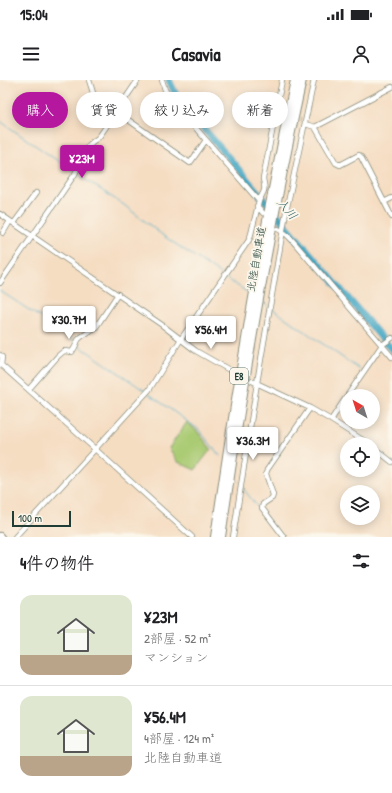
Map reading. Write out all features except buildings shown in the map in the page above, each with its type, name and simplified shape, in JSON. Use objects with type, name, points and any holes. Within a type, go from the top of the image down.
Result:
[{"type":"highway","name":"北陸自動車道","points":[[221,537],[245,386],[275,223],[273,198],[295,80]]},
{"type":"highway","name":"北陸自動車道","points":[[273,198],[302,80]]},
{"type":"highway","name":"北陸自動車道","points":[[215,537],[238,383],[275,223]]},
{"type":"street","points":[[89,80],[93,92]]},
{"type":"street","points":[[130,92],[138,80]]},
{"type":"street","points":[[162,80],[165,90],[174,102],[259,201]]},
{"type":"street","points":[[273,198],[263,179],[278,114],[282,80]]},
{"type":"street","points":[[275,223],[286,218],[304,122],[314,80]]},
{"type":"street","points":[[315,127],[392,88]]},
{"type":"street","points":[[132,122],[190,162],[206,140]]},
{"type":"street","points":[[304,122],[315,127],[336,164],[340,165],[359,155],[361,157],[392,217]]},
{"type":"street","points":[[0,283],[75,174],[87,147],[99,138],[106,128]]},
{"type":"street","points":[[15,537],[149,390],[181,339],[249,240],[257,206],[264,191],[286,212]]},
{"type":"street","points":[[3,233],[36,193]]},
{"type":"street","points":[[384,202],[392,198]]},
{"type":"street","points":[[257,206],[292,240],[392,357]]},
{"type":"street","points":[[0,214],[118,294],[201,354],[233,372]]},
{"type":"street","points":[[233,537],[275,223]]},
{"type":"street","points":[[29,389],[58,356],[64,351],[72,352],[78,340],[96,327],[118,294]]},
{"type":"street","points":[[352,389],[382,345],[390,338]]},
{"type":"street","points":[[0,355],[2,357],[1,365],[192,537]]},
{"type":"street","points":[[254,382],[310,408],[359,437]]},
{"type":"street","points":[[331,420],[340,406]]},
{"type":"street","points":[[284,537],[262,508],[263,504],[272,498],[273,495],[266,474],[267,470],[310,408]]},
{"type":"street","points":[[380,453],[392,462]]},
{"type":"green space","points":[[187,422],[197,431],[211,449],[195,470],[178,462],[169,448]]},
{"type":"waterway","name":"入川","points":[[169,80],[177,97],[392,350]]},
{"type":"waterway","points":[[0,121],[74,172]]},
{"type":"waterway","points":[[77,174],[124,205],[165,237],[222,275]]},
{"type":"waterway","points":[[226,278],[250,294]]},
{"type":"waterway","points":[[0,291],[49,323],[76,343]]},
{"type":"waterway","points":[[263,302],[268,306]]},
{"type":"waterway","points":[[271,308],[362,371]]},
{"type":"waterway","name":"入川","points":[[388,345],[392,343]]},
{"type":"waterway","points":[[78,345],[145,391]]},
{"type":"waterway","points":[[149,394],[198,429],[220,456]]},
{"type":"waterway","points":[[242,487],[281,537]]},
{"type":"tunnel","points":[[288,117],[301,120]]}]
